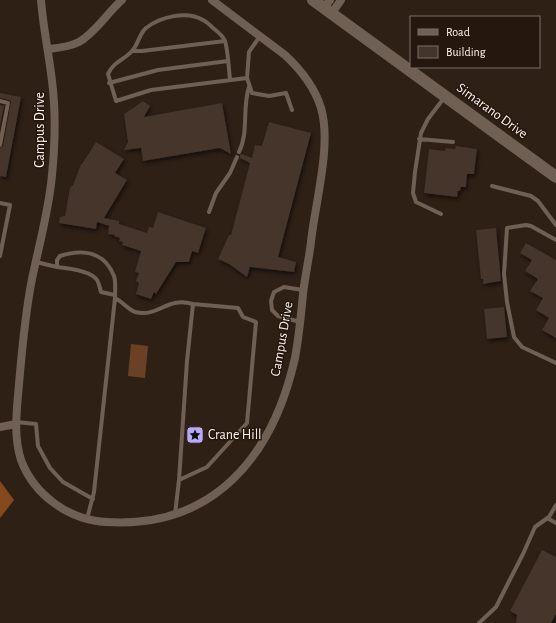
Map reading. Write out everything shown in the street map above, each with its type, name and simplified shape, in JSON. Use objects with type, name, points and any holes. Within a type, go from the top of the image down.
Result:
[{"type":"street","name":"Campus Drive","points":[[41,0],[54,100],[52,178],[26,319],[16,423],[18,450],[23,465],[31,480],[52,502],[69,513],[86,519],[102,522],[140,522],[162,518],[186,510],[208,499],[226,486],[240,473],[255,455],[266,436],[286,389],[295,357],[318,201],[324,149],[324,121],[321,108],[317,97],[296,65],[212,0]]},
{"type":"street","points":[[48,49],[71,45],[79,41],[98,26],[122,0]]},
{"type":"street","name":"Simarano Drive","points":[[313,0],[329,7],[556,177]]},
{"type":"street","points":[[329,7],[341,0]]},
{"type":"street","points":[[0,427],[16,423]]},
{"type":"lane","points":[[230,80],[225,41],[217,31],[202,19],[192,16],[172,16],[154,22],[145,29],[139,37],[133,51],[111,68],[108,74],[116,101],[151,90],[247,78]]},
{"type":"lane","points":[[260,36],[248,52],[247,78],[252,93],[269,96],[286,93],[292,110]]},
{"type":"lane","points":[[133,51],[225,41]]},
{"type":"lane","points":[[110,83],[158,70],[228,61]]},
{"type":"lane","points":[[209,212],[216,193],[230,173],[244,137],[246,96],[249,86]]},
{"type":"lane","points":[[440,214],[416,202],[413,193],[419,139],[428,119],[446,96]]},
{"type":"lane","points":[[0,101],[8,103],[0,145]]},
{"type":"lane","points":[[419,139],[453,142]]},
{"type":"lane","points":[[492,186],[531,196],[538,201],[556,225]]},
{"type":"lane","points":[[0,203],[10,205],[0,256]]},
{"type":"lane","points":[[556,240],[531,226],[526,225],[507,228],[504,274],[507,302],[514,337],[522,347],[556,363]]},
{"type":"lane","points":[[57,267],[57,260],[60,256],[78,252],[98,257],[108,265],[114,277],[115,296],[94,492],[86,519]]},
{"type":"lane","points":[[36,262],[76,270],[91,275],[97,280],[101,292],[115,296],[129,309],[137,312],[148,313],[182,302],[238,308],[243,316],[256,322],[248,423],[207,467],[180,480]]},
{"type":"lane","points":[[300,322],[278,316],[272,310],[270,301],[274,292],[284,287],[304,290]]},
{"type":"lane","points":[[175,514],[180,480],[187,361],[193,304]]},
{"type":"lane","points":[[16,423],[36,424],[38,446],[50,468],[63,482],[93,499]]},
{"type":"lane","points":[[479,623],[496,607],[535,527],[547,518],[556,505]]},
{"type":"lane","points":[[547,518],[556,523]]},
{"type":"shaded area","points":[[131,344],[148,346],[145,378],[128,376]]},
{"type":"shaded area","points":[[0,481],[14,500],[0,518]]},
{"type":"building","points":[[0,93],[21,97],[6,177],[0,176],[0,148],[3,146],[11,102],[0,98]]},
{"type":"building","points":[[143,101],[150,106],[144,117],[222,103],[231,154],[220,148],[143,161],[141,148],[124,150],[128,142],[124,114]]},
{"type":"building","points":[[0,105],[4,106],[0,126]]},
{"type":"building","points":[[269,122],[311,133],[278,257],[296,262],[294,272],[250,267],[247,277],[229,264],[218,259],[229,235],[231,235],[250,163],[240,158],[240,155],[242,154],[252,158],[255,145],[262,146]]},
{"type":"building","points":[[96,142],[124,159],[115,173],[127,180],[104,218],[119,221],[119,224],[147,233],[149,227],[153,228],[158,212],[206,228],[198,253],[192,251],[189,262],[176,262],[156,294],[154,292],[151,299],[136,294],[139,283],[136,281],[139,273],[135,272],[141,251],[122,245],[123,242],[119,241],[120,238],[114,236],[115,235],[108,234],[109,226],[97,222],[96,229],[59,223],[60,217],[65,216],[70,188],[73,185],[81,164]]},
{"type":"building","points":[[456,146],[477,149],[474,174],[467,174],[466,187],[461,187],[460,191],[458,191],[457,197],[424,193],[429,149],[445,151],[446,148],[455,149]]},
{"type":"building","points":[[496,228],[501,281],[483,284],[483,279],[481,279],[476,230]]},
{"type":"building","points":[[526,243],[556,260],[556,338],[542,330],[549,318],[536,310],[543,298],[530,291],[538,279],[525,271],[532,260],[520,253]]},
{"type":"building","points":[[504,307],[507,337],[487,339],[484,309]]},
{"type":"building","points":[[542,550],[556,557],[556,614],[551,623],[516,623],[517,615],[510,611]]},
{"type":"place","name":"Crane Hill","points":[[195,435]]}]
